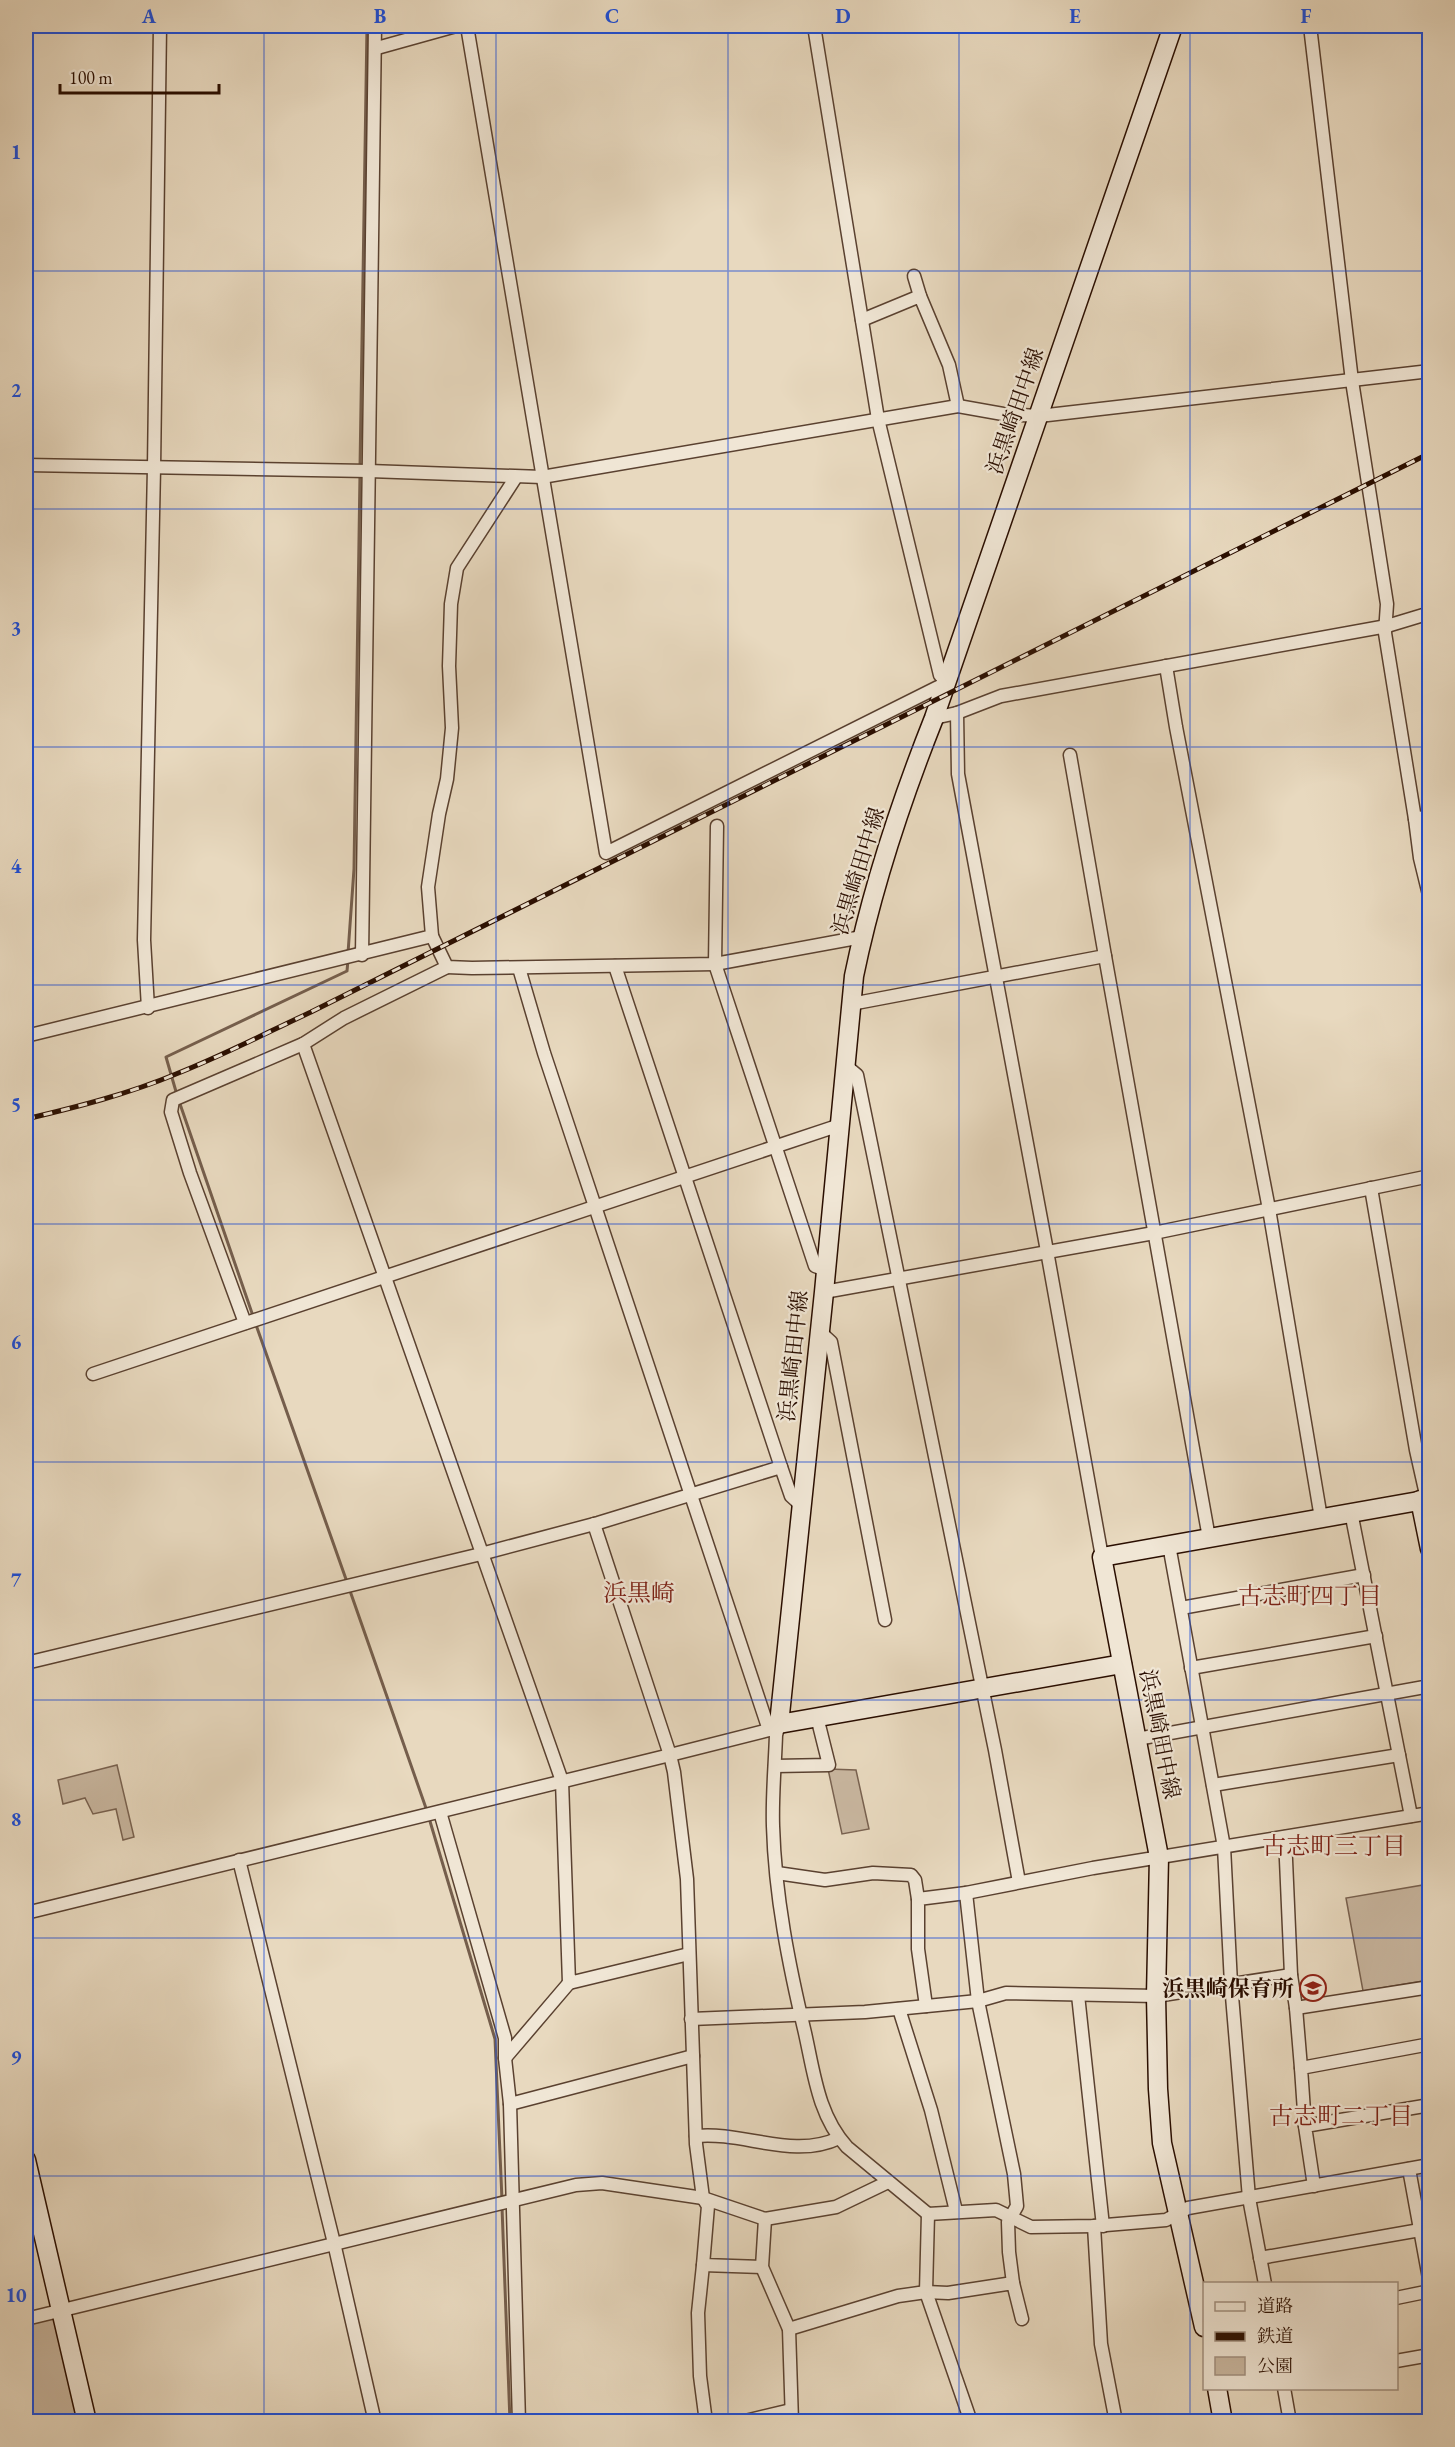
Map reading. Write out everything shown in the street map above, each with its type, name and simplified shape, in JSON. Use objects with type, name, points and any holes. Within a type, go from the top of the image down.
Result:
[{"type":"main road","name":"浜黒崎田中線","points":[[1173,26],[912,776],[862,937],[851,1004],[802,1506],[774,1727],[817,1717],[1122,1664],[1159,1857],[1156,1996],[1162,2143],[1203,2322]]},
{"type":"main road","points":[[1122,1664],[1102,1557],[1426,1499],[1430,1549]]},
{"type":"main road","points":[[26,2160],[87,2421]]},
{"type":"main road","points":[[1217,2390],[1223,2421]]},
{"type":"street","points":[[148,1008],[144,940],[160,26]]},
{"type":"street","points":[[362,955],[377,48],[375,26]]},
{"type":"street","points":[[377,48],[456,26]]},
{"type":"street","points":[[467,26],[606,853],[946,683],[940,675],[878,419],[814,26]]},
{"type":"street","points":[[1310,26],[1352,381],[1387,604],[1385,633],[1420,858],[1430,899]]},
{"type":"street","points":[[914,276],[949,365],[958,406]]},
{"type":"street","points":[[862,320],[920,296]]},
{"type":"street","points":[[26,465],[369,471],[542,477],[958,406],[1003,414],[1039,416],[1430,371]]},
{"type":"street","points":[[447,967],[432,936],[428,887],[438,814],[447,779],[452,728],[448,666],[451,604],[455,577],[461,561],[516,477]]},
{"type":"street","points":[[934,718],[957,713],[1001,696],[1387,626],[1430,613]]},
{"type":"street","points":[[1166,666],[1269,1209],[1321,1518]]},
{"type":"street","points":[[957,713],[958,774],[1102,1557]]},
{"type":"street","points":[[1070,755],[1209,1538]]},
{"type":"street","points":[[1415,819],[1430,816]]},
{"type":"street","points":[[717,826],[715,964],[815,1266],[826,1270]]},
{"type":"street","points":[[26,1036],[148,1008],[432,936]]},
{"type":"street","points":[[245,1323],[190,1173],[171,1112],[173,1100],[303,1044],[344,1018],[447,967],[519,968],[715,964],[862,937]]},
{"type":"street","points":[[851,1004],[1105,956]]},
{"type":"street","points":[[615,966],[791,1496],[802,1506]]},
{"type":"street","points":[[519,968],[544,1053],[691,1494],[774,1727],[776,1735],[773,1826],[789,1960],[822,2108],[839,2138],[928,2214],[996,2210],[1031,2227],[1098,2226],[1166,2220],[1188,2208],[1430,2165]]},
{"type":"street","points":[[303,1044],[562,1781],[568,1983]]},
{"type":"street","points":[[845,1065],[857,1075],[982,1688],[1018,1882]]},
{"type":"street","points":[[93,1374],[840,1125]]},
{"type":"street","points":[[824,1292],[1154,1233],[1430,1176]]},
{"type":"street","points":[[1371,1188],[1426,1499]]},
{"type":"street","points":[[820,1332],[831,1342],[885,1620]]},
{"type":"street","points":[[26,1663],[481,1554],[594,1524],[781,1467]]},
{"type":"street","points":[[1351,1512],[1411,1816]]},
{"type":"street","points":[[594,1524],[670,1755],[687,1879],[696,2136],[703,2198],[708,2206],[698,2313],[700,2376],[706,2421]]},
{"type":"street","points":[[1169,1545],[1224,1847],[1231,1984],[1249,2198],[1265,2282]]},
{"type":"street","points":[[1180,1608],[1364,1575]]},
{"type":"street","points":[[1191,1668],[1376,1636]]},
{"type":"street","points":[[1137,1739],[1430,1686]]},
{"type":"street","points":[[775,1766],[829,1765],[817,1717]]},
{"type":"street","points":[[26,1913],[670,1755],[774,1727]]},
{"type":"street","points":[[1213,1785],[1399,1755]]},
{"type":"street","points":[[440,1812],[505,2038],[510,2104],[519,2421]]},
{"type":"street","points":[[918,1899],[966,1893],[1159,1857],[1430,1814]]},
{"type":"street","points":[[1285,1837],[1291,1975],[1296,2008],[1305,2126],[1314,2186]]},
{"type":"street","points":[[238,1860],[334,2243],[375,2421]]},
{"type":"street","points":[[777,1873],[825,1880],[873,1873],[911,1875],[915,1880],[918,1899],[918,1949],[926,2006]]},
{"type":"street","points":[[966,1893],[978,2001],[1011,2154],[1017,2206],[1013,2217],[1008,2222],[1009,2252],[1013,2283],[1022,2319]]},
{"type":"street","points":[[505,2058],[568,1983],[689,1954]]},
{"type":"street","points":[[691,2019],[865,2012],[978,2001],[1006,1993],[1156,1996],[1291,1975]]},
{"type":"street","points":[[1296,2008],[1430,1987]]},
{"type":"street","points":[[1078,1995],[1098,2226],[1101,2344],[1116,2421]]},
{"type":"street","points":[[899,2008],[931,2110],[956,2211]]},
{"type":"street","points":[[1301,2068],[1430,2044]]},
{"type":"street","points":[[510,2104],[693,2056]]},
{"type":"street","points":[[1305,2126],[1430,2105]]},
{"type":"street","points":[[696,2136],[716,2134],[749,2141],[797,2146],[824,2145],[839,2138]]},
{"type":"street","points":[[1409,2169],[1430,2284]]},
{"type":"street","points":[[26,2319],[576,2185],[602,2183],[703,2198],[765,2219],[836,2207],[888,2182]]},
{"type":"street","points":[[928,2214],[926,2292],[970,2421]]},
{"type":"street","points":[[741,2421],[791,2416],[789,2329],[762,2267],[762,2235],[765,2219]]},
{"type":"street","points":[[1260,2259],[1420,2230]]},
{"type":"street","points":[[703,2265],[762,2267]]},
{"type":"street","points":[[789,2329],[898,2295],[926,2292],[948,2293],[1013,2283]]},
{"type":"street","points":[[1398,2298],[1430,2291]]},
{"type":"street","points":[[1398,2361],[1430,2355]]},
{"type":"street","points":[[1284,2390],[1290,2421]]},
{"type":"street","points":[[1415,2421],[1430,2419]]},
{"type":"green space","points":[[117,1765],[134,1837],[123,1840],[116,1809],[93,1814],[85,1798],[63,1804],[58,1780]]},
{"type":"green space","points":[[828,1769],[856,1770],[869,1829],[842,1834]]},
{"type":"green space","points":[[1429,1884],[1429,1980],[1363,1991],[1346,1898]]},
{"type":"green space","points":[[54,2317],[78,2421],[26,2421],[26,2323]]},
{"type":"waterway","points":[[360,468],[367,26]]},
{"type":"waterway","points":[[348,953],[354,869],[360,474]]},
{"type":"waterway","points":[[177,1095],[166,1057],[347,971],[348,960]]},
{"type":"waterway","points":[[179,1101],[253,1316]]},
{"type":"waterway","points":[[255,1322],[347,1582]]},
{"type":"waterway","points":[[349,1588],[427,1811]]},
{"type":"waterway","points":[[429,1818],[495,2039],[502,2200]]},
{"type":"waterway","points":[[502,2207],[510,2422]]},
{"type":"railway","points":[[26,1119],[139,1088],[244,1044],[1430,453]]},
{"type":"place","name":"浜黒崎保育所","points":[[1313,1988]]},
{"type":"district","name":"浜黒崎","points":[[639,1592]]},
{"type":"district","name":"古志町四丁目","points":[[1310,1595]]},
{"type":"district","name":"古志町三丁目","points":[[1334,1845]]},
{"type":"district","name":"古志町二丁目","points":[[1341,2115]]}]
